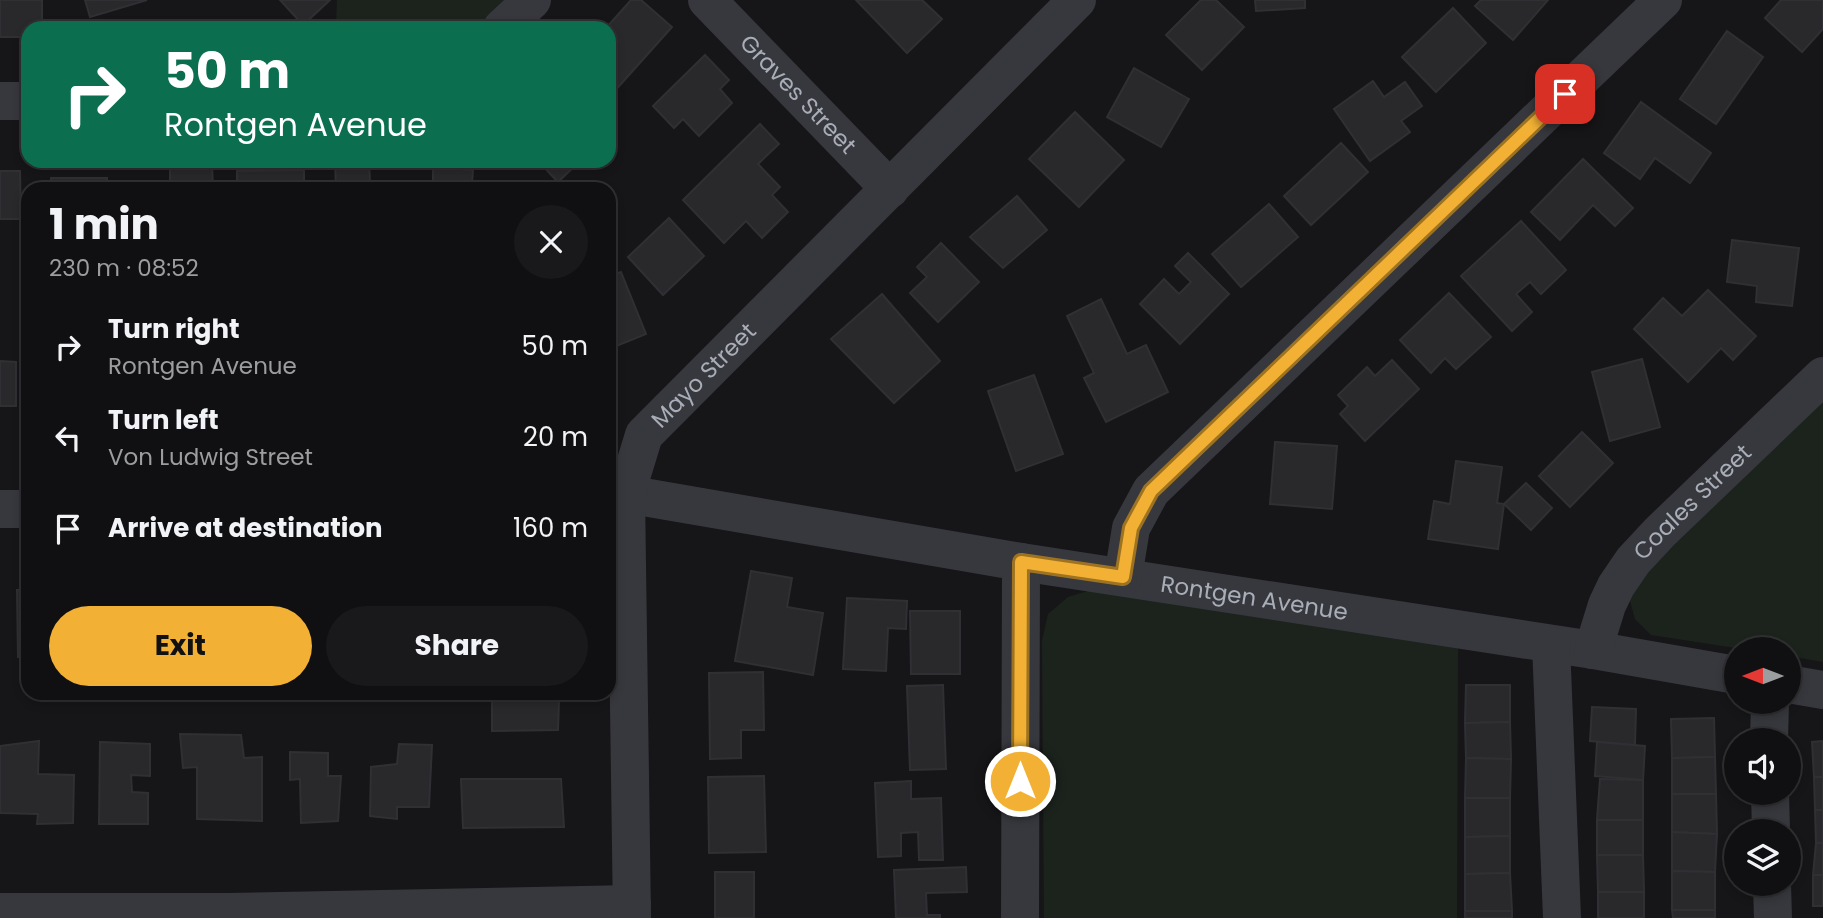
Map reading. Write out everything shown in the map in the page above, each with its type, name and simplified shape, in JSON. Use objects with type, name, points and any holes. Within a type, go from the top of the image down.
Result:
[{"type":"street","points":[[510,21],[532,0]]},
{"type":"street","name":"Graves Street","points":[[707,0],[890,189]]},
{"type":"street","name":"Mayo Street","points":[[632,911],[617,495],[644,435],[1077,0]]},
{"type":"street","points":[[1123,577],[1131,528],[1151,491],[1663,0]]},
{"type":"street","points":[[0,101],[21,101]]},
{"type":"street","name":"Coales Street","points":[[1593,650],[1607,605],[1633,561],[1823,376]]},
{"type":"street","name":"Rontgen Avenue","points":[[617,495],[1724,673]]},
{"type":"street","points":[[0,509],[21,509]]},
{"type":"street","points":[[1020,918],[1021,562]]},
{"type":"street","points":[[1551,644],[1562,918]]},
{"type":"street","points":[[1801,686],[1823,690]]},
{"type":"street","points":[[1772,896],[1773,918]]},
{"type":"street","points":[[0,912],[229,915],[632,911]]},
{"type":"shaded area","points":[[337,0],[509,0],[488,21],[336,21]]},
{"type":"shaded area","points":[[1823,393],[1823,662],[1801,658],[1801,637],[1724,637],[1724,646],[1651,635],[1635,619],[1629,597],[1634,575]]},
{"type":"shaded area","points":[[1098,588],[1458,644],[1457,918],[1044,918],[1042,641],[1048,614],[1068,597]]},
{"type":"building","points":[[0,0],[42,0],[42,21],[21,21],[21,37],[0,37]]},
{"type":"building","points":[[85,0],[147,0],[90,17]]},
{"type":"building","points":[[280,0],[330,0],[307,21],[299,21]]},
{"type":"building","points":[[631,0],[641,0],[672,27],[616,90],[616,21],[612,21]]},
{"type":"building","points":[[856,0],[922,0],[942,19],[907,53]]},
{"type":"building","points":[[1201,0],[1216,0],[1244,27],[1202,70],[1166,35]]},
{"type":"building","points":[[1255,0],[1305,0],[1305,8],[1256,11]]},
{"type":"building","points":[[1481,0],[1548,0],[1513,40],[1475,6]]},
{"type":"building","points":[[1781,0],[1823,0],[1823,29],[1802,52],[1765,18]]},
{"type":"building","points":[[1453,8],[1486,43],[1436,92],[1402,57]]},
{"type":"building","points":[[1727,31],[1763,57],[1716,124],[1680,99]]},
{"type":"building","points":[[705,55],[729,80],[720,89],[732,103],[699,136],[683,119],[674,128],[653,106]]},
{"type":"building","points":[[1134,68],[1189,99],[1161,147],[1107,117]]},
{"type":"building","points":[[1373,81],[1384,97],[1405,82],[1422,106],[1401,121],[1410,132],[1370,161],[1334,109]]},
{"type":"building","points":[[1641,102],[1711,153],[1690,183],[1655,158],[1640,179],[1604,153]]},
{"type":"building","points":[[1075,112],[1124,160],[1079,207],[1029,159]]},
{"type":"building","points":[[760,124],[779,144],[758,164],[780,187],[772,195],[788,212],[762,238],[746,221],[724,243],[683,200]]},
{"type":"building","points":[[1341,143],[1368,172],[1311,225],[1284,196]]},
{"type":"building","points":[[1583,159],[1633,208],[1615,226],[1593,205],[1560,240],[1531,212]]},
{"type":"building","points":[[170,168],[212,168],[213,182],[170,182]]},
{"type":"building","points":[[335,168],[369,168],[370,182],[336,182]]},
{"type":"building","points":[[433,168],[473,170],[472,182],[433,182]]},
{"type":"building","points":[[545,168],[573,168],[558,182]]},
{"type":"building","points":[[304,170],[304,182],[237,182],[237,171]]},
{"type":"building","points":[[0,171],[20,171],[21,219],[0,219]]},
{"type":"building","points":[[51,178],[107,178],[107,182],[51,182]]},
{"type":"building","points":[[1017,196],[1047,230],[1003,268],[970,237]]},
{"type":"building","points":[[1269,204],[1298,237],[1241,287],[1212,254]]},
{"type":"building","points":[[669,218],[704,256],[663,295],[628,257]]},
{"type":"building","points":[[1521,221],[1566,270],[1541,294],[1530,282],[1516,294],[1532,312],[1512,331],[1461,276]]},
{"type":"building","points":[[1732,240],[1799,248],[1792,306],[1756,302],[1757,286],[1727,282]]},
{"type":"building","points":[[941,243],[979,282],[938,322],[910,293],[927,277],[917,267]]},
{"type":"building","points":[[1188,253],[1229,294],[1180,344],[1140,304],[1164,279],[1179,294],[1191,282],[1175,266]]},
{"type":"building","points":[[621,272],[646,334],[616,346],[616,274]]},
{"type":"building","points":[[1708,290],[1756,336],[1733,360],[1721,348],[1688,382],[1634,329],[1663,298],[1682,316]]},
{"type":"building","points":[[1449,293],[1491,337],[1456,369],[1445,358],[1431,373],[1400,340]]},
{"type":"building","points":[[882,294],[940,361],[894,403],[831,339]]},
{"type":"building","points":[[1101,299],[1127,354],[1146,345],[1168,392],[1106,422],[1084,378],[1094,373],[1067,316]]},
{"type":"building","points":[[1642,359],[1660,427],[1610,441],[1592,372]]},
{"type":"building","points":[[1392,360],[1419,389],[1365,441],[1340,414],[1348,406],[1338,395],[1367,367],[1375,376]]},
{"type":"building","points":[[0,361],[16,362],[16,406],[0,406]]},
{"type":"building","points":[[1034,375],[1063,454],[1016,471],[988,391]]},
{"type":"building","points":[[1582,432],[1613,463],[1570,507],[1539,476]]},
{"type":"building","points":[[1275,442],[1337,446],[1332,509],[1270,504]]},
{"type":"building","points":[[1456,461],[1502,467],[1497,503],[1504,504],[1498,549],[1428,539],[1434,501],[1450,504]]},
{"type":"building","points":[[1526,483],[1552,508],[1531,530],[1504,504]]},
{"type":"building","points":[[751,571],[792,578],[787,607],[823,613],[813,675],[735,661]]},
{"type":"building","points":[[17,590],[21,590],[21,657],[18,657]]},
{"type":"building","points":[[847,598],[907,601],[906,629],[888,628],[886,671],[843,669]]},
{"type":"building","points":[[910,611],[960,611],[960,674],[911,674]]},
{"type":"building","points":[[763,672],[764,730],[741,730],[741,758],[710,759],[709,673]]},
{"type":"building","points":[[943,685],[946,769],[910,770],[907,686]]},
{"type":"building","points":[[1466,685],[1510,685],[1510,722],[1465,723]]},
{"type":"building","points":[[492,700],[559,701],[558,730],[492,731]]},
{"type":"building","points":[[1592,707],[1636,709],[1635,745],[1590,741]]},
{"type":"building","points":[[1714,718],[1715,757],[1672,758],[1671,719]]},
{"type":"building","points":[[1510,722],[1511,759],[1466,758],[1465,723]]},
{"type":"building","points":[[180,734],[241,735],[244,758],[262,757],[262,821],[197,819],[197,767],[183,768]]},
{"type":"building","points":[[39,741],[38,774],[74,775],[73,823],[37,824],[38,814],[0,813],[0,746]]},
{"type":"building","points":[[1823,741],[1823,777],[1814,777],[1812,742]]},
{"type":"building","points":[[100,742],[150,744],[150,776],[131,775],[132,792],[148,793],[148,824],[99,824]]},
{"type":"building","points":[[1597,742],[1645,746],[1643,780],[1595,776]]},
{"type":"building","points":[[399,744],[432,745],[429,807],[397,807],[397,819],[370,816],[371,767],[397,764]]},
{"type":"building","points":[[290,752],[328,753],[328,776],[341,776],[338,821],[301,823],[300,779],[290,780]]},
{"type":"building","points":[[1715,757],[1716,794],[1672,794],[1672,758]]},
{"type":"building","points":[[1466,758],[1511,759],[1510,798],[1465,798]]},
{"type":"building","points":[[764,776],[766,852],[709,853],[708,777]]},
{"type":"building","points":[[1814,777],[1823,777],[1823,810],[1815,810]]},
{"type":"building","points":[[461,779],[561,779],[564,827],[463,828]]},
{"type":"building","points":[[1600,779],[1643,780],[1643,820],[1597,820]]},
{"type":"building","points":[[911,781],[911,799],[941,798],[943,860],[919,860],[918,832],[901,833],[901,856],[878,857],[875,783]]},
{"type":"building","points":[[1672,794],[1716,794],[1717,834],[1672,832]]},
{"type":"building","points":[[1465,798],[1510,798],[1510,836],[1465,837]]},
{"type":"building","points":[[1815,810],[1823,810],[1823,843],[1816,843]]},
{"type":"building","points":[[1597,820],[1643,820],[1643,855],[1597,855]]},
{"type":"building","points":[[1672,832],[1717,834],[1715,872],[1672,871]]},
{"type":"building","points":[[1510,836],[1510,873],[1465,874],[1465,837]]},
{"type":"building","points":[[1816,843],[1823,843],[1823,875],[1813,875]]},
{"type":"building","points":[[1597,855],[1643,855],[1644,892],[1598,892]]},
{"type":"building","points":[[966,867],[967,892],[926,893],[927,915],[940,915],[940,918],[896,918],[894,870]]},
{"type":"building","points":[[1672,871],[1715,872],[1715,910],[1672,910]]},
{"type":"building","points":[[715,872],[754,872],[754,918],[715,918]]},
{"type":"building","points":[[1510,873],[1512,911],[1465,911],[1465,874]]},
{"type":"building","points":[[1813,875],[1823,875],[1823,906],[1813,906]]},
{"type":"building","points":[[1598,892],[1644,892],[1644,918],[1598,918]]},
{"type":"building","points":[[1672,910],[1715,910],[1715,918],[1673,918]]},
{"type":"building","points":[[1465,911],[1512,911],[1512,918],[1465,918]]},
{"type":"route","points":[[1020,781],[1021,562],[1123,577],[1131,528],[1151,491],[1565,94]]}]
